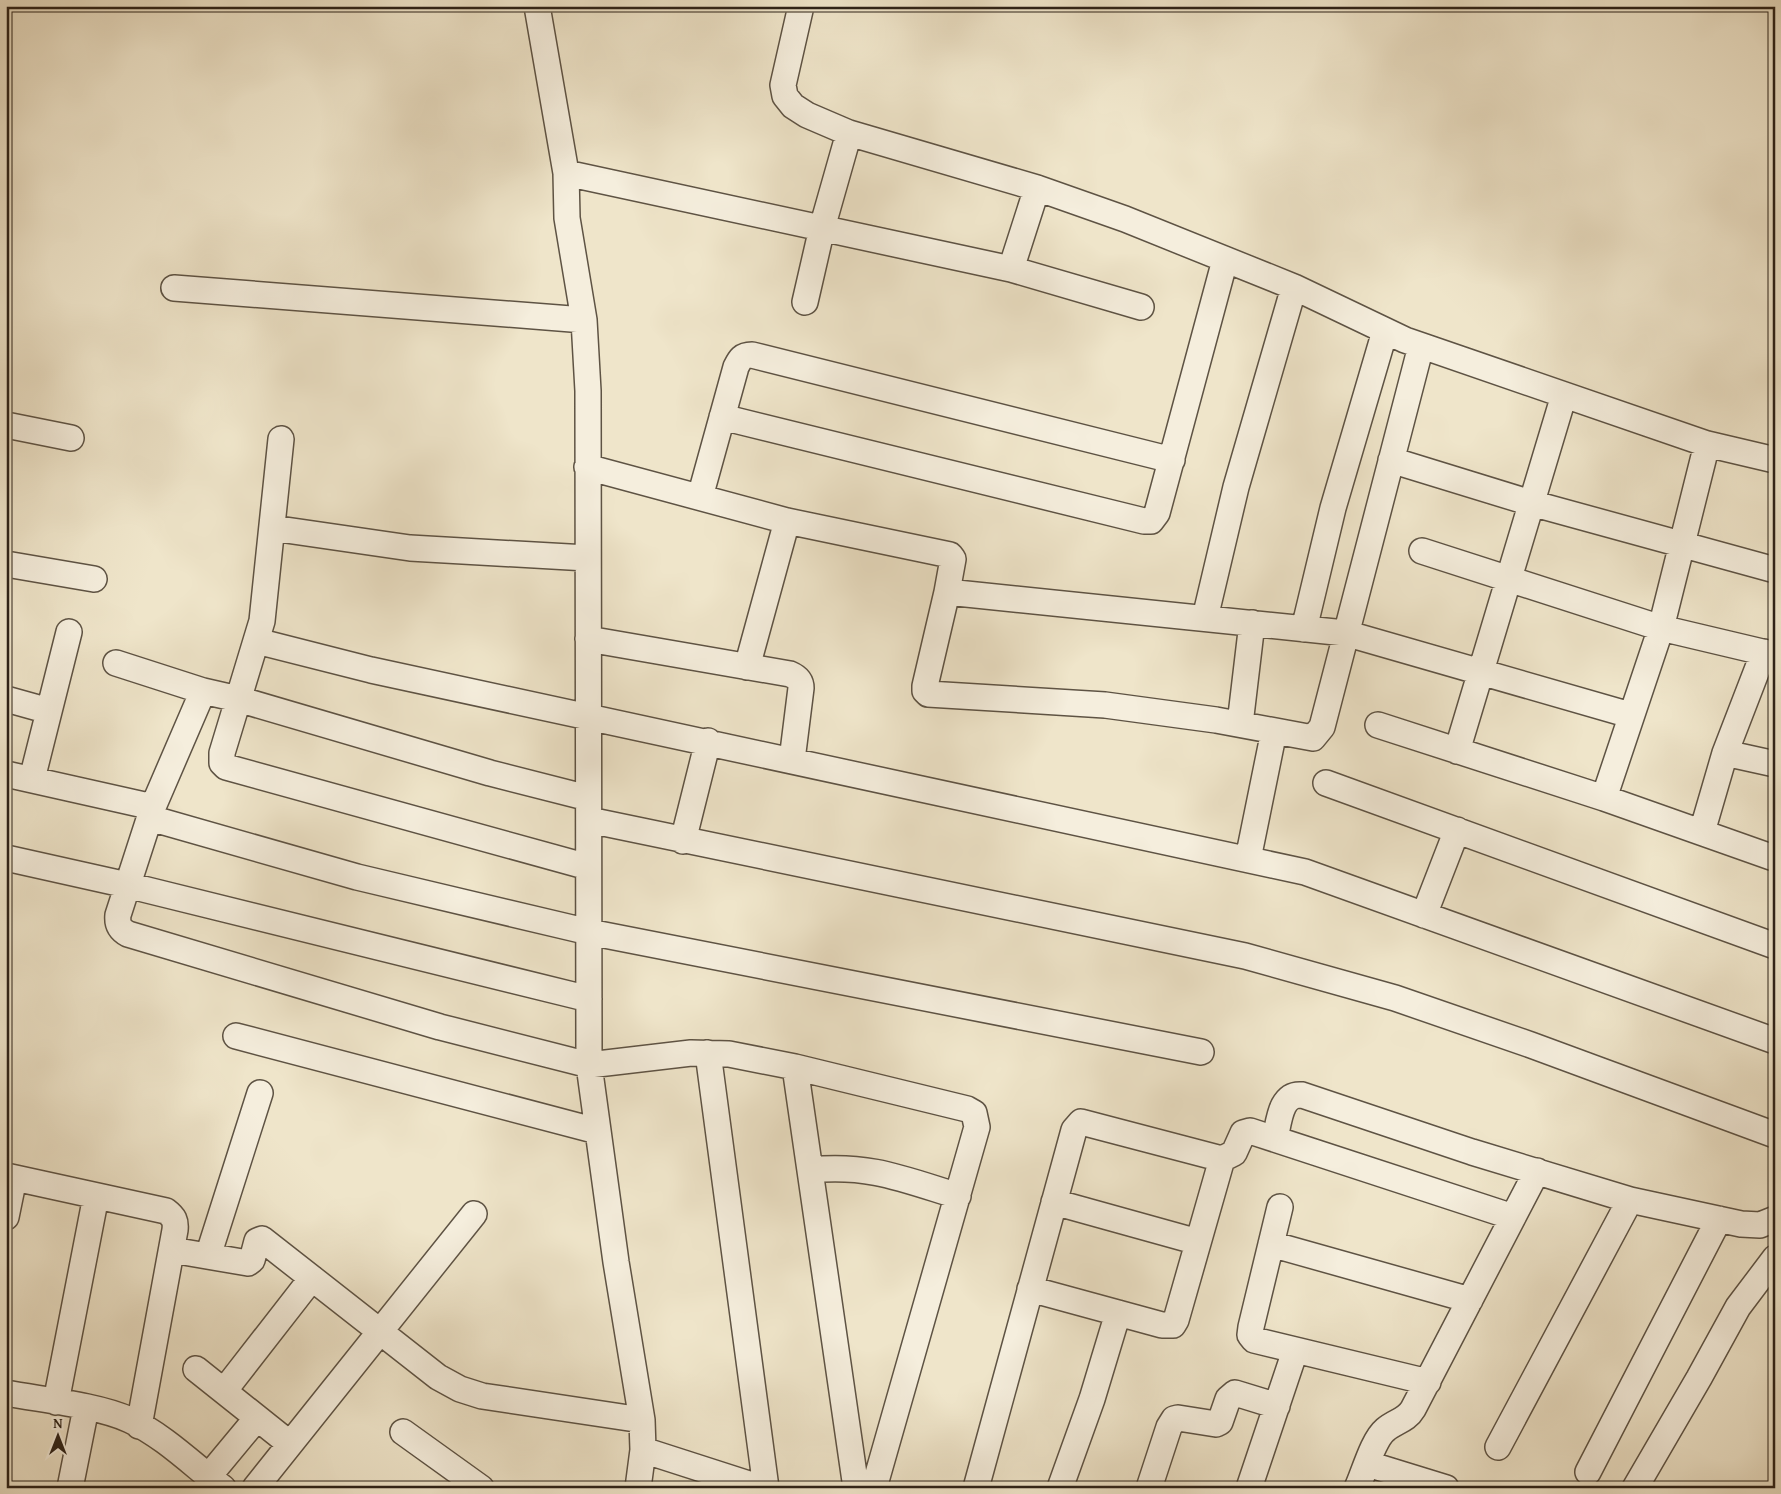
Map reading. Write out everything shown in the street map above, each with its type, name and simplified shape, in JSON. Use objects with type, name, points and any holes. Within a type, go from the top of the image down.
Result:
[{"type":"street","points":[[537,6],[566,173],[568,218],[584,320],[588,391],[589,1065],[597,1131],[642,1420],[643,1450],[638,1488]]},
{"type":"street","points":[[801,6],[784,74],[785,96],[793,106],[807,115],[849,133],[1037,188],[1125,219],[1294,287],[1385,331],[1421,346],[1707,444],[1775,460]]},
{"type":"street","points":[[805,302],[822,228],[849,133]]},
{"type":"street","points":[[566,173],[1011,269],[1141,307]]},
{"type":"street","points":[[1011,269],[1037,188]]},
{"type":"street","points":[[722,417],[1144,522],[1150,521],[1157,513],[1225,260]]},
{"type":"street","points":[[1204,618],[1236,487],[1294,287]]},
{"type":"street","points":[[174,288],[584,320]]},
{"type":"street","points":[[1304,629],[1333,508],[1385,331]]},
{"type":"street","points":[[587,467],[786,521],[950,555],[953,559],[953,565],[925,686],[925,691],[928,694],[1105,705],[1240,724],[1313,738],[1318,734],[1421,346]]},
{"type":"street","points":[[700,497],[739,359],[745,355],[752,355],[1172,460]]},
{"type":"street","points":[[1457,751],[1564,396]]},
{"type":"street","points":[[6,425],[71,438]]},
{"type":"street","points":[[281,439],[265,600],[257,641],[221,759],[226,767],[588,867]]},
{"type":"street","points":[[1604,798],[1630,715],[1661,628],[1707,444]]},
{"type":"street","points":[[1391,460],[1682,547],[1775,570]]},
{"type":"street","points":[[747,666],[786,521]]},
{"type":"street","points":[[272,528],[410,548],[588,558]]},
{"type":"street","points":[[1422,550],[1661,628],[1769,653],[1725,753],[1702,832]]},
{"type":"street","points":[[6,564],[94,579]]},
{"type":"street","points":[[947,592],[1345,633],[1630,715]]},
{"type":"street","points":[[1240,724],[1252,623]]},
{"type":"street","points":[[32,780],[69,632]]},
{"type":"street","points":[[588,639],[790,674],[801,682],[792,760]]},
{"type":"street","points":[[257,641],[371,670],[588,715],[1305,872],[1775,1041]]},
{"type":"street","points":[[116,664],[490,773],[684,841],[1245,956],[1395,998],[1531,1045],[1775,1135]]},
{"type":"street","points":[[204,691],[151,812],[127,884],[117,923],[121,930],[128,934],[440,1027],[589,1065],[708,1053],[728,1054],[795,1067],[967,1109],[974,1113],[977,1127],[874,1488]]},
{"type":"street","points":[[6,699],[49,711]]},
{"type":"street","points":[[1378,725],[1604,798],[1771,857]]},
{"type":"street","points":[[1248,859],[1274,731]]},
{"type":"street","points":[[684,841],[708,741]]},
{"type":"street","points":[[1725,753],[1775,764]]},
{"type":"street","points":[[6,774],[151,812],[357,877],[588,932],[1201,1052]]},
{"type":"street","points":[[1326,783],[1775,946]]},
{"type":"street","points":[[1424,915],[1456,830]]},
{"type":"street","points":[[6,858],[127,884],[589,999]]},
{"type":"street","points":[[236,1036],[597,1131]]},
{"type":"street","points":[[708,1053],[766,1488]]},
{"type":"street","points":[[795,1067],[856,1488]]},
{"type":"street","points":[[208,1256],[260,1093]]},
{"type":"street","points":[[1275,1139],[1284,1104],[1288,1096],[1294,1094],[1302,1095],[1630,1200],[1719,1220],[1760,1225],[1775,1220]]},
{"type":"street","points":[[976,1488],[1074,1130],[1081,1122],[1222,1159],[1234,1153],[1246,1131],[1513,1217]]},
{"type":"street","points":[[1030,1289],[1168,1327],[1173,1326],[1222,1159]]},
{"type":"street","points":[[810,1170],[836,1168],[877,1171],[958,1196]]},
{"type":"street","points":[[1357,1488],[1382,1434],[1409,1416],[1537,1171]]},
{"type":"street","points":[[6,1217],[10,1177],[166,1211],[176,1222],[139,1426]]},
{"type":"street","points":[[56,1402],[96,1196]]},
{"type":"street","points":[[1498,1447],[1630,1200]]},
{"type":"street","points":[[1054,1202],[1198,1242]]},
{"type":"street","points":[[1280,1207],[1250,1336],[1261,1343],[1428,1382]]},
{"type":"street","points":[[256,1488],[474,1214]]},
{"type":"street","points":[[1588,1472],[1719,1220]]},
{"type":"street","points":[[172,1250],[248,1263],[252,1260],[258,1241],[262,1240],[438,1377],[460,1389],[482,1396],[642,1420]]},
{"type":"street","points":[[1271,1244],[1470,1300]]},
{"type":"street","points":[[1635,1488],[1738,1307],[1775,1258]]},
{"type":"street","points":[[224,1391],[312,1278]]},
{"type":"street","points":[[1060,1488],[1092,1399],[1118,1313]]},
{"type":"street","points":[[1249,1488],[1295,1351]]},
{"type":"street","points":[[196,1369],[290,1444]]},
{"type":"street","points":[[6,1393],[86,1408],[129,1420],[152,1433],[216,1482],[258,1418]]},
{"type":"street","points":[[1149,1488],[1169,1427],[1174,1419],[1216,1424],[1220,1422],[1228,1399],[1235,1393],[1277,1406]]},
{"type":"street","points":[[70,1488],[86,1408]]},
{"type":"street","points":[[403,1432],[481,1488]]},
{"type":"street","points":[[643,1450],[761,1488]]},
{"type":"street","points":[[1368,1464],[1446,1488]]}]
